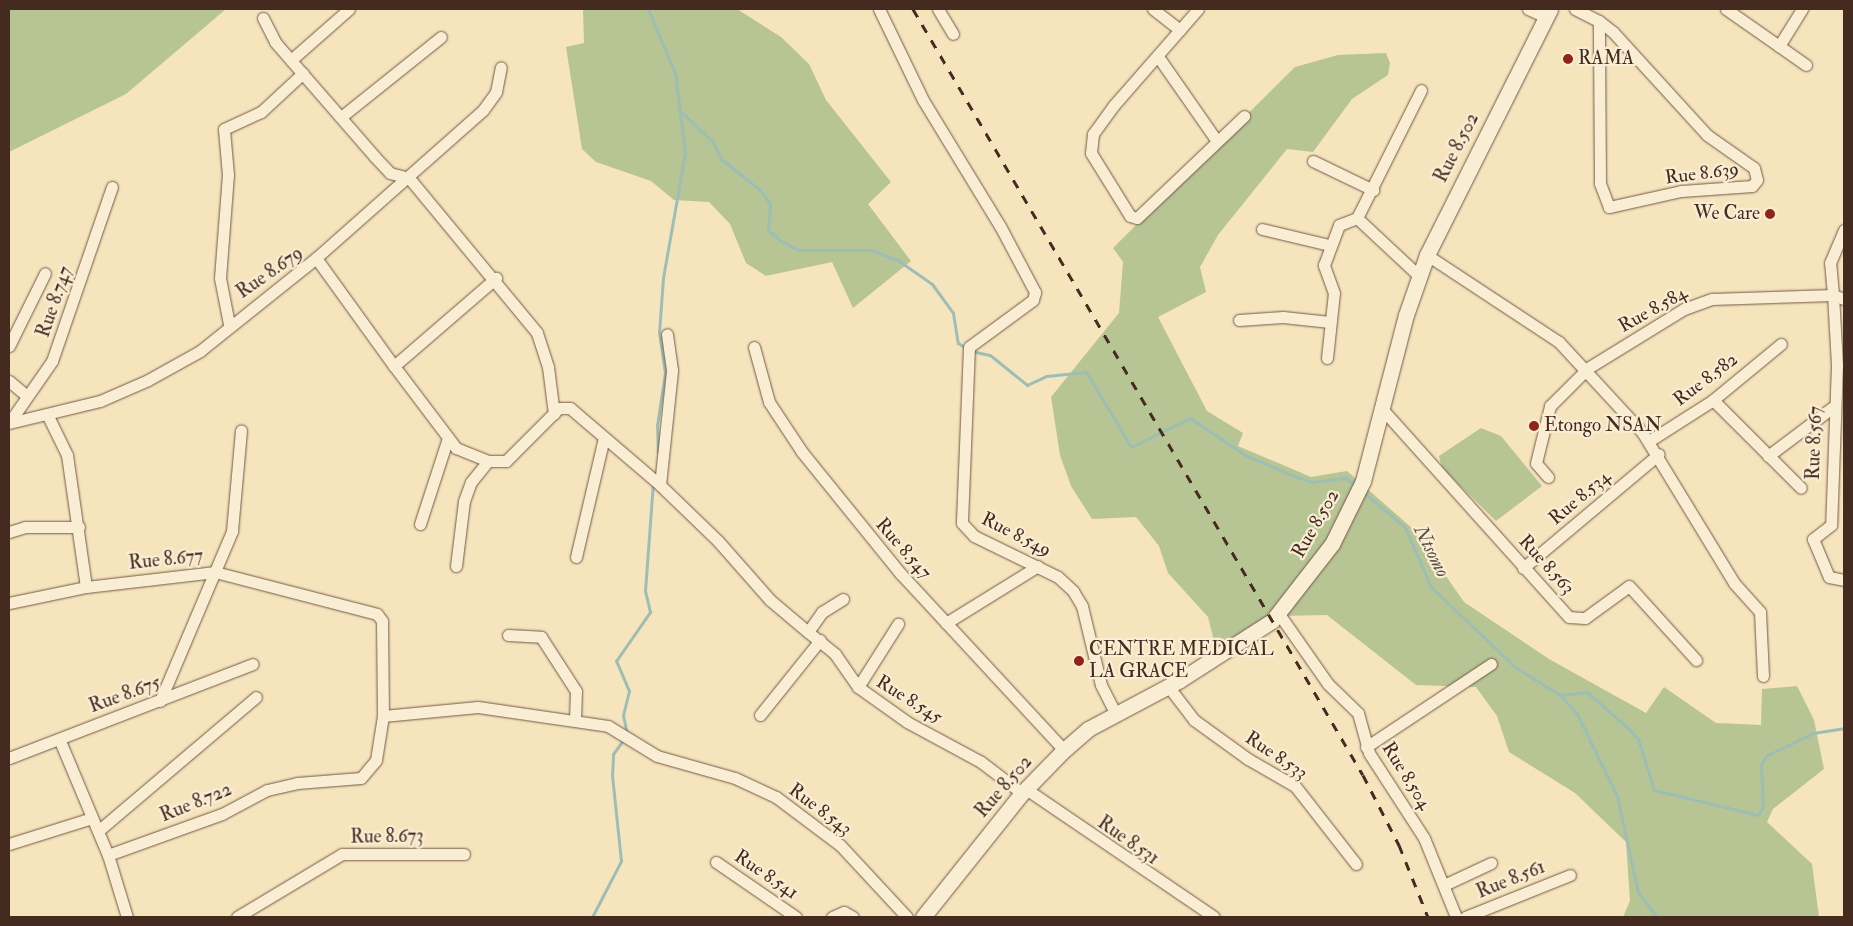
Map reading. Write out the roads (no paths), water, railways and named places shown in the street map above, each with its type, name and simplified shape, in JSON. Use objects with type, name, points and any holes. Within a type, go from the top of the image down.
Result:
[{"type":"main road","name":"Rue 8.502","points":[[923,917],[1024,791],[1064,750],[1116,712],[1168,686],[1279,614],[1332,544],[1363,481],[1419,276],[1427,255],[1548,13]]},
{"type":"street","points":[[291,60],[349,9]]},
{"type":"street","name":"Rue 8.549","points":[[879,9],[923,100],[1030,277],[1033,300],[994,324],[973,340],[966,358],[962,523],[974,536],[1038,566],[1068,586],[1082,606],[1093,664],[1116,712]]},
{"type":"street","points":[[938,9],[952,34]]},
{"type":"street","points":[[1153,9],[1180,30]]},
{"type":"street","points":[[1198,9],[1159,58],[1114,105],[1088,145],[1130,216],[1142,215],[1244,116]]},
{"type":"street","points":[[1528,9],[1548,13]]},
{"type":"street","name":"Rue 8.639","points":[[1575,9],[1599,21],[1631,49],[1707,135],[1754,168],[1757,180],[1752,186],[1681,191],[1609,207],[1600,183],[1599,21]]},
{"type":"street","points":[[1726,9],[1806,65]]},
{"type":"street","points":[[1780,46],[1802,9]]},
{"type":"street","points":[[263,18],[291,60],[390,173],[409,178],[496,278],[537,333],[548,367],[554,414],[506,461],[488,461],[471,482],[464,501],[456,566]]},
{"type":"street","points":[[341,117],[441,37]]},
{"type":"street","points":[[1159,58],[1217,141]]},
{"type":"street","points":[[316,258],[409,178],[483,110],[496,92],[501,67]]},
{"type":"street","points":[[229,324],[220,278],[228,175],[224,129],[260,112],[303,73]]},
{"type":"street","points":[[1327,358],[1334,293],[1324,265],[1329,244],[1339,225],[1357,218],[1373,190],[1421,90]]},
{"type":"street","points":[[1313,161],[1373,190]]},
{"type":"street","name":"Rue 8.747","points":[[10,422],[52,362],[112,186]]},
{"type":"street","points":[[1357,218],[1419,276]]},
{"type":"street","points":[[1262,229],[1329,244]]},
{"type":"street","points":[[1844,230],[1830,264],[1832,295],[1844,299]]},
{"type":"street","points":[[1427,255],[1522,314],[1588,368],[1649,441],[1659,454],[1724,567],[1760,612],[1762,676]]},
{"type":"street","name":"Rue 8.679","points":[[10,422],[100,400],[148,380],[200,350],[229,324],[316,258],[456,448],[488,461]]},
{"type":"street","points":[[9,346],[45,273]]},
{"type":"street","points":[[394,366],[496,278]]},
{"type":"street","name":"Rue 8.584","points":[[1548,477],[1536,463],[1550,406],[1588,368],[1684,309],[1712,299],[1832,295]]},
{"type":"street","name":"Rue 8.567","points":[[1832,295],[1837,365],[1833,407],[1831,525],[1813,539],[1830,577],[1844,580]]},
{"type":"street","points":[[1239,320],[1283,317],[1330,322]]},
{"type":"street","points":[[660,485],[672,370],[667,334]]},
{"type":"street","name":"Rue 8.582","points":[[1649,441],[1713,400],[1781,344]]},
{"type":"street","name":"Rue 8.547","points":[[754,347],[769,402],[802,452],[946,623],[1064,750]]},
{"type":"street","points":[[9,381],[27,396]]},
{"type":"street","points":[[1713,400],[1801,488]]},
{"type":"street","points":[[1768,456],[1833,407]]},
{"type":"street","name":"Rue 8.545","points":[[554,414],[559,408],[570,408],[660,485],[718,541],[770,600],[835,654],[858,687],[907,722],[981,762],[1024,791]]},
{"type":"street","name":"Rue 8.563","points":[[1383,410],[1522,568],[1577,619],[1630,586],[1696,660]]},
{"type":"street","points":[[47,414],[67,455],[79,526],[86,587]]},
{"type":"street","points":[[160,701],[232,531],[241,430]]},
{"type":"street","points":[[420,524],[448,438]]},
{"type":"street","points":[[576,557],[604,438]]},
{"type":"street","name":"Rue 8.534","points":[[1522,568],[1659,454]]},
{"type":"street","points":[[9,532],[24,527],[79,526]]},
{"type":"street","points":[[946,623],[1038,566]]},
{"type":"street","name":"Rue 8.677","points":[[9,603],[86,587],[215,572],[325,604],[381,617],[383,716]]},
{"type":"street","points":[[808,632],[822,612],[843,599]]},
{"type":"street","name":"Rue 8.504","points":[[1279,614],[1328,684],[1358,713],[1366,747],[1424,838],[1456,917]]},
{"type":"street","points":[[858,687],[898,624]]},
{"type":"street","points":[[508,635],[541,637],[576,691],[575,721]]},
{"type":"street","points":[[760,715],[820,640]]},
{"type":"street","name":"Rue 8.675","points":[[9,758],[60,741],[253,664]]},
{"type":"street","points":[[1366,747],[1491,664]]},
{"type":"street","name":"Rue 8.533","points":[[1168,686],[1194,720],[1248,760],[1295,786],[1356,864]]},
{"type":"street","points":[[98,831],[256,697]]},
{"type":"street","name":"Rue 8.543","points":[[383,716],[478,706],[608,726],[650,753],[735,778],[809,820],[840,845],[907,917]]},
{"type":"street","name":"Rue 8.722","points":[[108,855],[297,782],[362,778],[376,760],[383,716]]},
{"type":"street","points":[[60,741],[108,855],[127,917]]},
{"type":"street","name":"Rue 8.531","points":[[1024,791],[1214,917]]},
{"type":"street","points":[[9,844],[92,818]]},
{"type":"street","name":"Rue 8.673","points":[[237,917],[342,854],[464,854]]},
{"type":"street","name":"Rue 8.541","points":[[716,862],[796,917]]},
{"type":"street","points":[[1444,885],[1491,863]]},
{"type":"street","name":"Rue 8.561","points":[[1465,917],[1570,874]]},
{"type":"street","points":[[832,917],[844,912],[852,917]]},
{"type":"waterway","points":[[648,9],[675,73],[685,153],[663,278],[659,332],[665,373],[657,425],[658,452]]},
{"type":"waterway","points":[[678,109],[713,142],[721,159],[760,190],[770,204],[768,230],[781,241],[799,250],[871,250],[899,261],[932,284],[953,313],[958,343],[966,348]]},
{"type":"waterway","name":"Ntsomo","points":[[971,351],[990,355],[1027,385],[1046,376],[1086,372],[1131,447],[1190,418],[1245,455],[1294,476],[1312,482],[1346,478],[1356,486]]},
{"type":"waterway","points":[[627,734],[623,715],[629,691],[616,661],[650,612],[645,591],[653,483]]},
{"type":"waterway","name":"Ntsomo","points":[[1363,492],[1405,527],[1431,587],[1515,667],[1560,695],[1577,714],[1617,796],[1638,892],[1657,917]]},
{"type":"waterway","points":[[1560,695],[1587,692],[1628,728],[1638,739],[1654,790],[1758,815],[1763,807],[1761,765],[1766,756],[1813,733],[1844,728]]},
{"type":"waterway","points":[[592,917],[621,861],[612,776],[613,754],[624,739]]},
{"type":"railway","points":[[913,9],[1363,775],[1399,845],[1428,917]]},
{"type":"place","name":"RAMA","points":[[1568,59]]},
{"type":"place","name":"We Care","points":[[1770,214]]},
{"type":"place","name":"Etongo NSAN","points":[[1534,426]]},
{"type":"place","name":"CENTRE MEDICAL LA GRACE","points":[[1079,661]]}]
